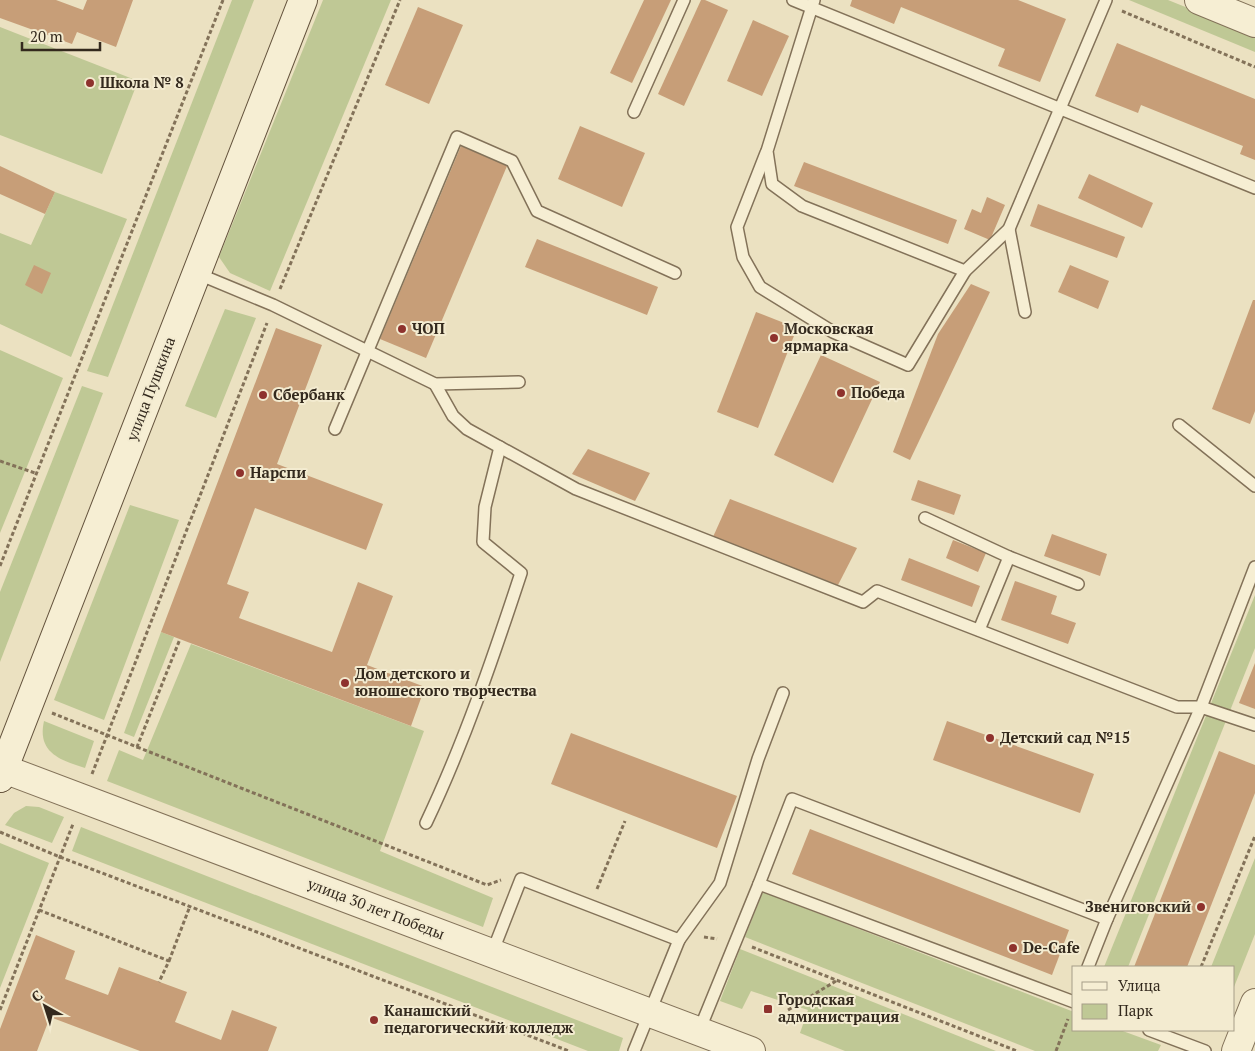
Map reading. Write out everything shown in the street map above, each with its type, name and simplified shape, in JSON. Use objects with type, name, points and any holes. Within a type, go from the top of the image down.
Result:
[{"type":"street","name":"улица Пушкина","points":[[1,771],[303,0]]},
{"type":"street","points":[[1199,0],[1255,23]]},
{"type":"street","name":"улица 30 лет Победы","points":[[1,771],[83,798],[752,1051]]},
{"type":"street","points":[[1236,1051],[1255,1003]]},
{"type":"lane","points":[[634,112],[684,0]]},
{"type":"lane","points":[[793,0],[812,4],[1255,188]]},
{"type":"lane","points":[[812,4],[767,151],[737,227],[743,257],[760,287],[833,332],[908,365],[965,271],[1010,229],[1105,2]]},
{"type":"lane","points":[[334,429],[457,137],[512,162],[537,211],[675,273]]},
{"type":"lane","points":[[767,151],[772,184],[802,206],[965,271]]},
{"type":"lane","points":[[1010,229],[1025,312]]},
{"type":"lane","points":[[196,273],[274,305],[436,384],[519,382]]},
{"type":"lane","points":[[436,384],[453,416],[467,429],[576,489],[863,602],[877,591],[1177,707],[1201,707],[1255,725]]},
{"type":"lane","points":[[1179,425],[1255,486]]},
{"type":"lane","points":[[426,823],[441,792],[494,655],[521,574],[483,542],[485,506],[500,447]]},
{"type":"lane","points":[[925,518],[1010,557],[1078,584]]},
{"type":"lane","points":[[979,630],[1010,557]]},
{"type":"lane","points":[[1088,966],[1107,919],[1201,707],[1255,567]]},
{"type":"lane","points":[[634,1051],[681,936],[720,883],[758,759],[783,693]]},
{"type":"lane","points":[[699,1031],[760,884],[792,799],[1107,919]]},
{"type":"lane","points":[[492,953],[521,879],[681,936]]},
{"type":"lane","points":[[760,884],[1072,1001]]},
{"type":"lane","points":[[1152,1031],[1205,1051]]},
{"type":"path","points":[[0,566],[35,473],[223,0]]},
{"type":"path","points":[[0,1010],[274,305],[400,0]]},
{"type":"path","points":[[1105,2],[1255,67]]},
{"type":"path","points":[[0,461],[35,473]]},
{"type":"path","points":[[137,747],[180,639]]},
{"type":"path","points":[[46,711],[487,885],[504,878]]},
{"type":"path","points":[[596,890],[625,821]]},
{"type":"path","points":[[0,832],[60,857],[569,1051]]},
{"type":"path","points":[[1201,966],[1255,836]]},
{"type":"path","points":[[159,982],[190,906]]},
{"type":"path","points":[[39,910],[168,961]]},
{"type":"path","points":[[681,936],[736,941],[1017,1051]]},
{"type":"path","points":[[788,1010],[837,980]]},
{"type":"path","points":[[1056,1051],[1070,1014]]},
{"type":"green space","points":[[232,0],[254,0],[108,377],[87,371]]},
{"type":"green space","points":[[323,0],[391,0],[270,291],[230,273],[219,257]]},
{"type":"green space","points":[[1129,0],[1168,0],[1255,35],[1255,52]]},
{"type":"green space","points":[[0,27],[138,81],[102,174],[0,135]]},
{"type":"green space","points":[[55,192],[127,219],[71,357],[0,324],[0,233],[31,245]]},
{"type":"green space","points":[[225,309],[256,318],[216,418],[185,406]]},
{"type":"green space","points":[[0,350],[63,378],[0,533]]},
{"type":"green space","points":[[82,386],[103,393],[0,662],[0,592]]},
{"type":"green space","points":[[130,505],[179,520],[104,720],[54,700]]},
{"type":"green space","points":[[1255,595],[1255,648],[1128,966],[1104,966]]},
{"type":"green space","points":[[161,632],[174,637],[134,737],[124,733]]},
{"type":"green space","points":[[191,644],[424,731],[380,851],[493,898],[483,927],[107,781],[119,750],[143,760]]},
{"type":"green space","points":[[44,721],[94,741],[85,768],[67,762],[52,753],[44,740]]},
{"type":"green space","points":[[26,806],[39,807],[64,817],[52,843],[5,825],[14,813]]},
{"type":"green space","points":[[81,827],[623,1038],[619,1051],[588,1051],[72,851]]},
{"type":"green space","points":[[0,843],[49,863],[0,988]]},
{"type":"green space","points":[[1255,858],[1255,934],[1235,984],[1235,966],[1211,966]]},
{"type":"green space","points":[[763,892],[1072,1011],[1072,1031],[1123,1031],[1161,1045],[1158,1051],[1035,1051],[745,937]]},
{"type":"green space","points":[[740,949],[996,1051],[845,1051],[800,1033],[808,1010],[751,991],[742,1009],[720,1001]]},
{"type":"building","points":[[0,0],[56,0],[83,10],[87,0],[133,0],[116,47],[77,32],[72,44],[0,18]]},
{"type":"building","points":[[644,0],[671,0],[632,83],[610,73]]},
{"type":"building","points":[[701,0],[728,10],[684,106],[658,94]]},
{"type":"building","points":[[852,0],[1018,0],[1066,19],[1040,82],[998,66],[1005,49],[901,7],[894,24],[850,6]]},
{"type":"building","points":[[418,7],[463,25],[429,104],[385,85]]},
{"type":"building","points":[[753,20],[789,36],[762,96],[727,81]]},
{"type":"building","points":[[1117,43],[1255,99],[1255,160],[1240,154],[1243,146],[1141,105],[1138,113],[1095,96]]},
{"type":"building","points":[[580,126],[645,153],[622,207],[558,179]]},
{"type":"building","points":[[461,146],[507,166],[426,358],[380,339]]},
{"type":"building","points":[[804,162],[957,220],[948,244],[794,186]]},
{"type":"building","points":[[0,166],[55,192],[45,214],[0,194]]},
{"type":"building","points":[[1089,174],[1153,203],[1142,228],[1078,198]]},
{"type":"building","points":[[987,197],[1005,205],[990,240],[964,229],[972,209],[981,213]]},
{"type":"building","points":[[1038,204],[1125,237],[1117,258],[1030,226]]},
{"type":"building","points":[[537,239],[658,287],[647,315],[525,267]]},
{"type":"building","points":[[34,265],[51,273],[42,294],[25,285]]},
{"type":"building","points":[[1070,265],[1109,281],[1098,309],[1058,292]]},
{"type":"building","points":[[971,284],[990,292],[910,460],[893,452],[938,334]]},
{"type":"building","points":[[1253,300],[1255,300],[1255,411],[1250,424],[1212,409]]},
{"type":"building","points":[[756,312],[797,328],[758,428],[717,412]]},
{"type":"building","points":[[276,328],[322,345],[277,464],[383,504],[366,550],[255,508],[227,584],[249,592],[239,618],[332,652],[358,582],[393,596],[367,665],[425,687],[411,726],[161,632]]},
{"type":"building","points":[[821,355],[880,382],[833,483],[774,455]]},
{"type":"building","points":[[588,449],[650,473],[635,501],[572,474]]},
{"type":"building","points":[[918,480],[961,495],[954,515],[911,500]]},
{"type":"building","points":[[730,499],[857,548],[838,585],[713,537]]},
{"type":"building","points":[[1052,534],[1107,554],[1100,576],[1044,556]]},
{"type":"building","points":[[953,540],[986,553],[978,572],[946,558]]},
{"type":"building","points":[[909,558],[980,586],[972,607],[901,580]]},
{"type":"building","points":[[1015,581],[1057,596],[1051,614],[1076,623],[1068,644],[1001,620]]},
{"type":"building","points":[[1255,663],[1255,709],[1239,703]]},
{"type":"building","points":[[947,721],[1094,774],[1080,813],[933,760]]},
{"type":"building","points":[[571,733],[737,796],[717,848],[551,784]]},
{"type":"building","points":[[1219,751],[1255,765],[1255,793],[1187,966],[1134,966]]},
{"type":"building","points":[[810,829],[1069,930],[1052,975],[792,874]]},
{"type":"building","points":[[36,935],[75,951],[65,979],[108,995],[119,967],[187,992],[175,1022],[221,1040],[232,1010],[277,1027],[268,1051],[140,1051],[50,1017],[37,1051],[0,1051],[0,1029]]},
{"type":"place","name":"Школа № 8","points":[[90,83]]},
{"type":"place","name":"ЧОП","points":[[402,329]]},
{"type":"place","name":"Московская ярмарка","points":[[774,338]]},
{"type":"place","name":"Победа","points":[[841,393]]},
{"type":"place","name":"Сбербанк","points":[[263,395]]},
{"type":"place","name":"Нарспи","points":[[240,473]]},
{"type":"place","name":"Дом детского и юношеского творчества","points":[[345,683]]},
{"type":"place","name":"Детский сад №15","points":[[990,738]]},
{"type":"place","name":"Звениговский","points":[[1201,907]]},
{"type":"place","name":"De-Cafe","points":[[1013,948]]},
{"type":"place","name":"Городская администрация","points":[[768,1009]]},
{"type":"place","name":"Канашский педагогический колледж","points":[[374,1020]]}]
